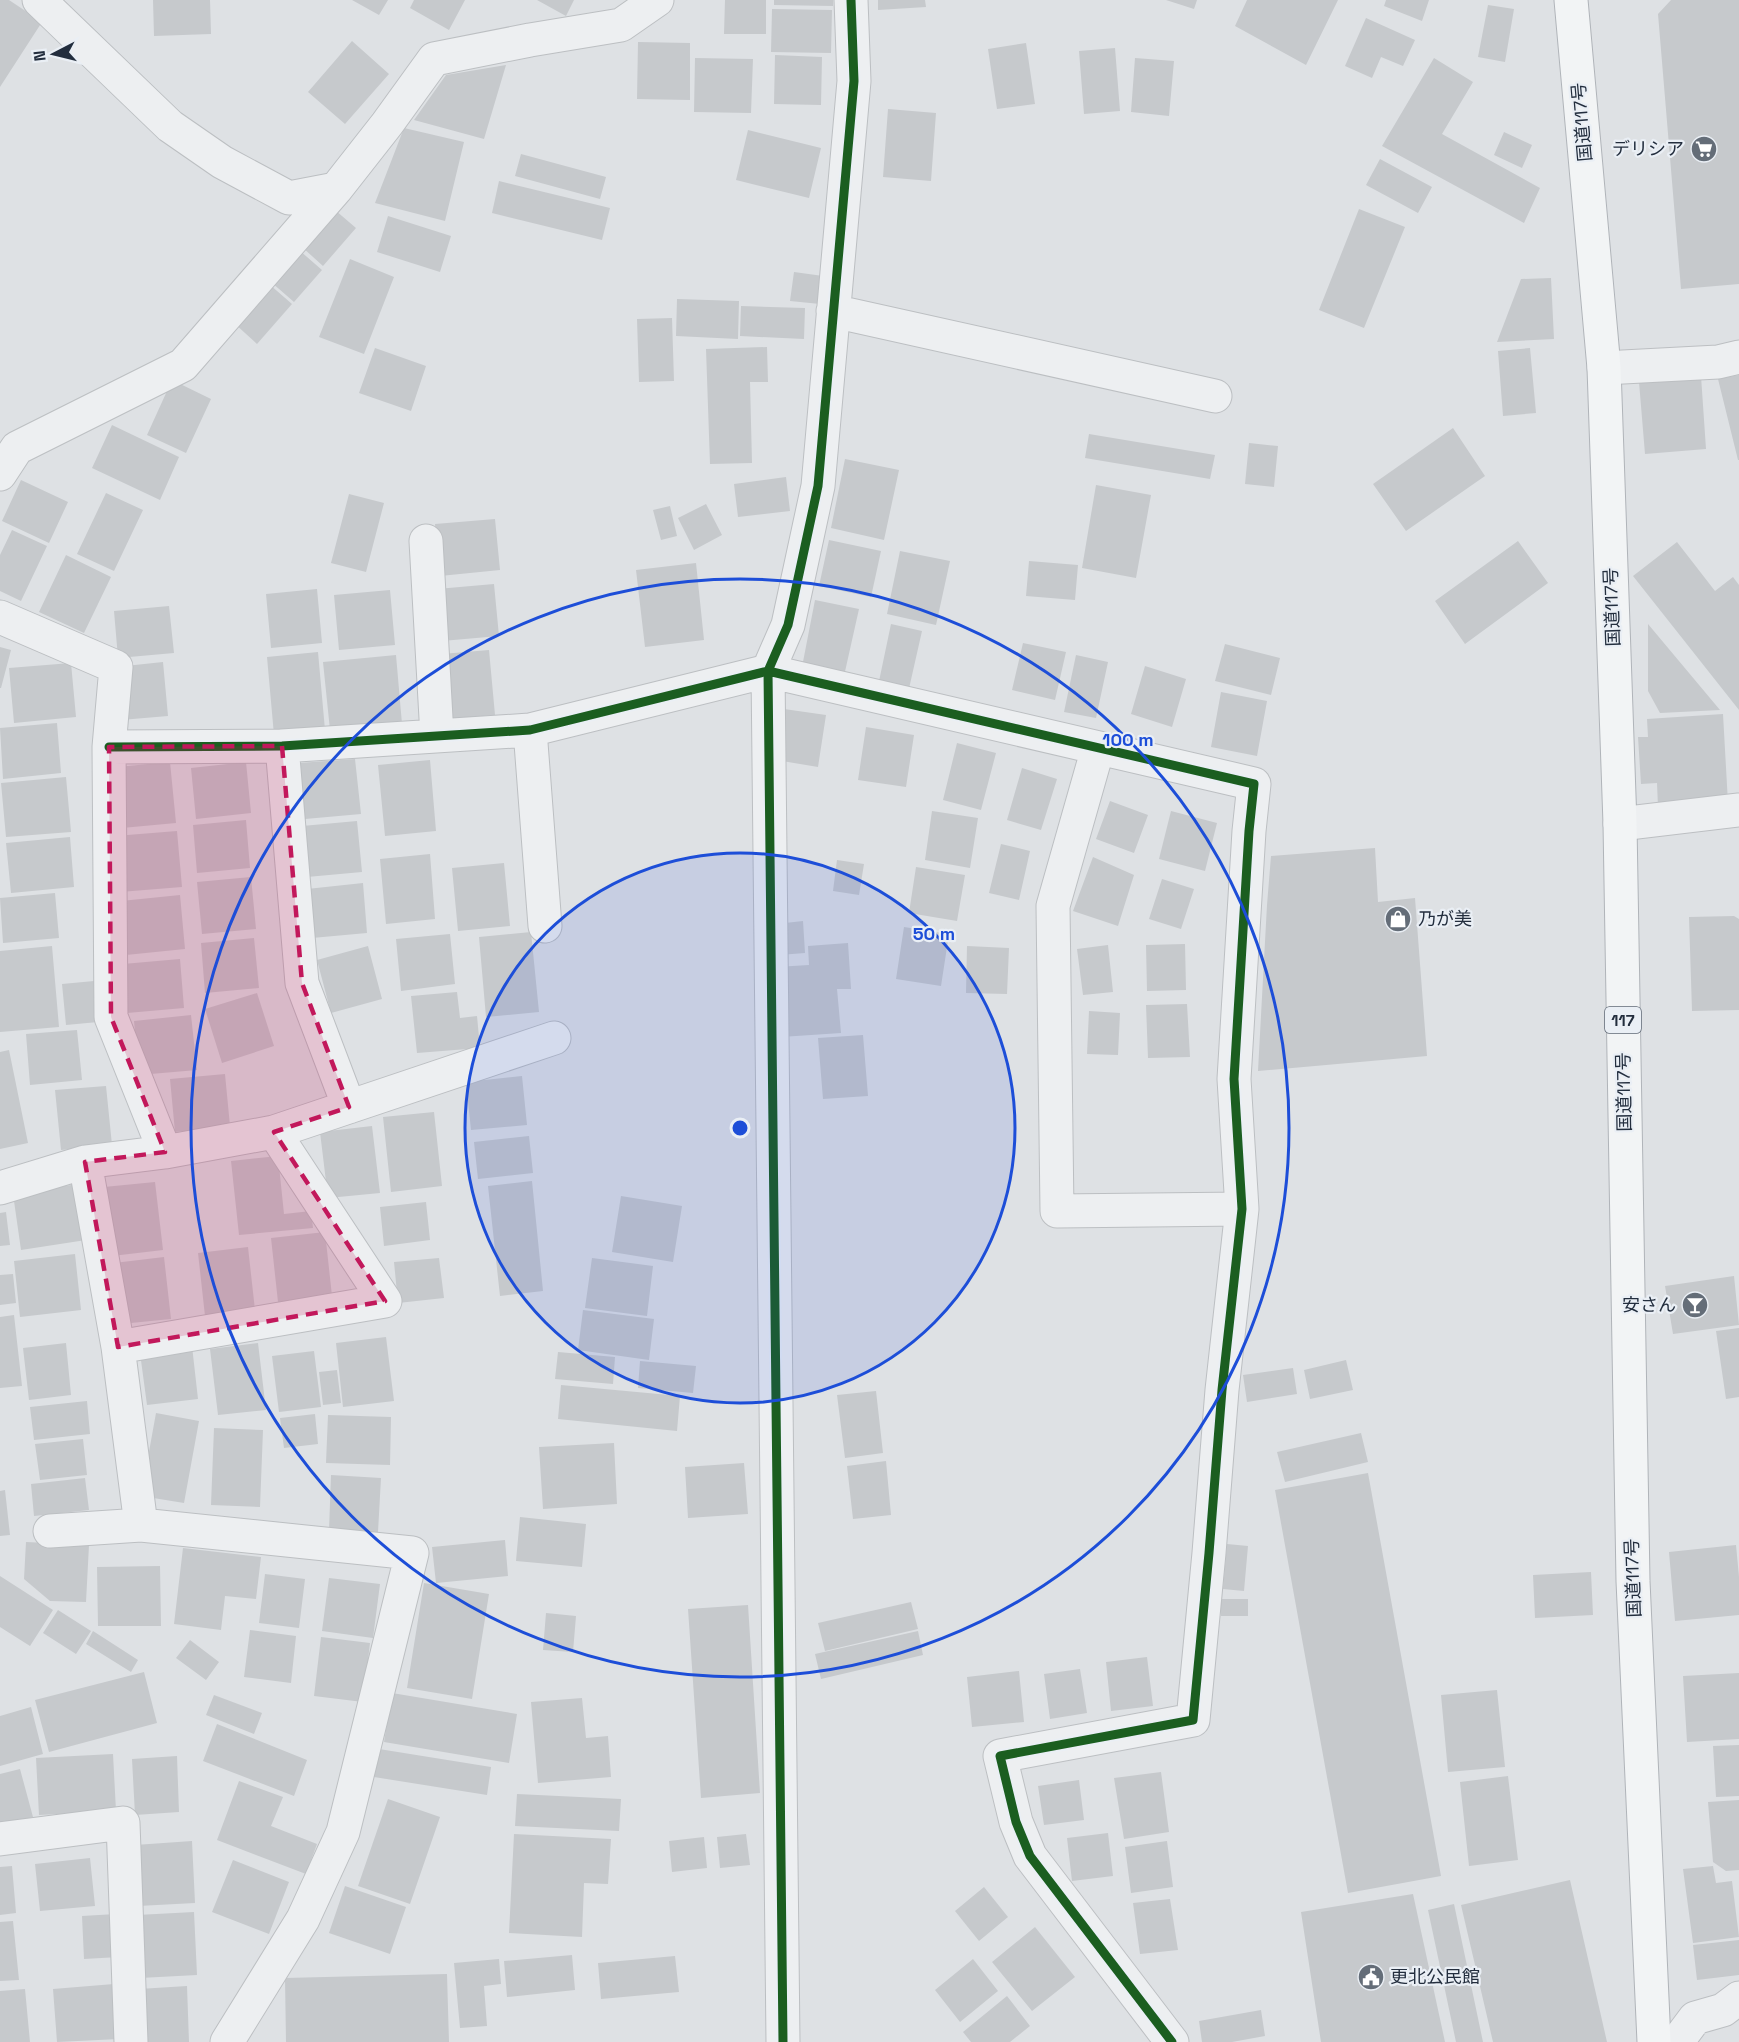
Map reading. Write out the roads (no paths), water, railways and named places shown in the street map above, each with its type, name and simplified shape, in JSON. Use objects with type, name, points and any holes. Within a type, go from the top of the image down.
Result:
[{"type":"highway","name":"国道117号","points":[[1571,0],[1604,368],[1620,824],[1633,1581],[1654,2042]]},
{"type":"street","points":[[39,0],[170,126],[222,162],[289,198],[336,189]]},
{"type":"street","points":[[0,474],[17,448],[183,365],[336,189],[434,59],[621,25],[657,0]]},
{"type":"street","points":[[783,2042],[768,671],[788,625],[818,486],[854,81],[851,0]]},
{"type":"street","points":[[833,311],[1215,396]]},
{"type":"street","points":[[1604,368],[1718,362],[1739,357]]},
{"type":"street","points":[[426,541],[437,736]]},
{"type":"street","points":[[0,617],[116,667],[109,747],[111,1017],[165,1152]]},
{"type":"street","points":[[109,747],[282,746],[530,730],[768,671],[1254,784],[1233,1079],[1242,1209],[1222,1390],[1193,1720],[1000,1756],[1016,1822],[1030,1856],[1172,2042]]},
{"type":"street","points":[[530,730],[545,926]]},
{"type":"street","points":[[282,746],[302,983],[349,1107]]},
{"type":"street","points":[[1098,748],[1053,906],[1058,1211],[1242,1209]]},
{"type":"street","points":[[1620,824],[1739,810]]},
{"type":"street","points":[[0,1188],[86,1162],[165,1152],[274,1132],[554,1038]]},
{"type":"street","points":[[118,1347],[385,1301],[274,1132]]},
{"type":"street","points":[[86,1162],[118,1347],[141,1525]]},
{"type":"street","points":[[50,1531],[141,1525],[412,1552],[343,1832],[303,1919],[227,2042]]},
{"type":"street","points":[[0,1839],[123,1823],[131,2042]]},
{"type":"street","points":[[1677,2042],[1695,2018],[1723,2010],[1739,1998]]},
{"type":"place","name":"デリシア","points":[[1704,149]]},
{"type":"place","name":"乃が美","points":[[1398,919]]},
{"type":"place","name":"安さん","points":[[1695,1305]]},
{"type":"place","name":"更北公民館","points":[[1371,1977]]}]
